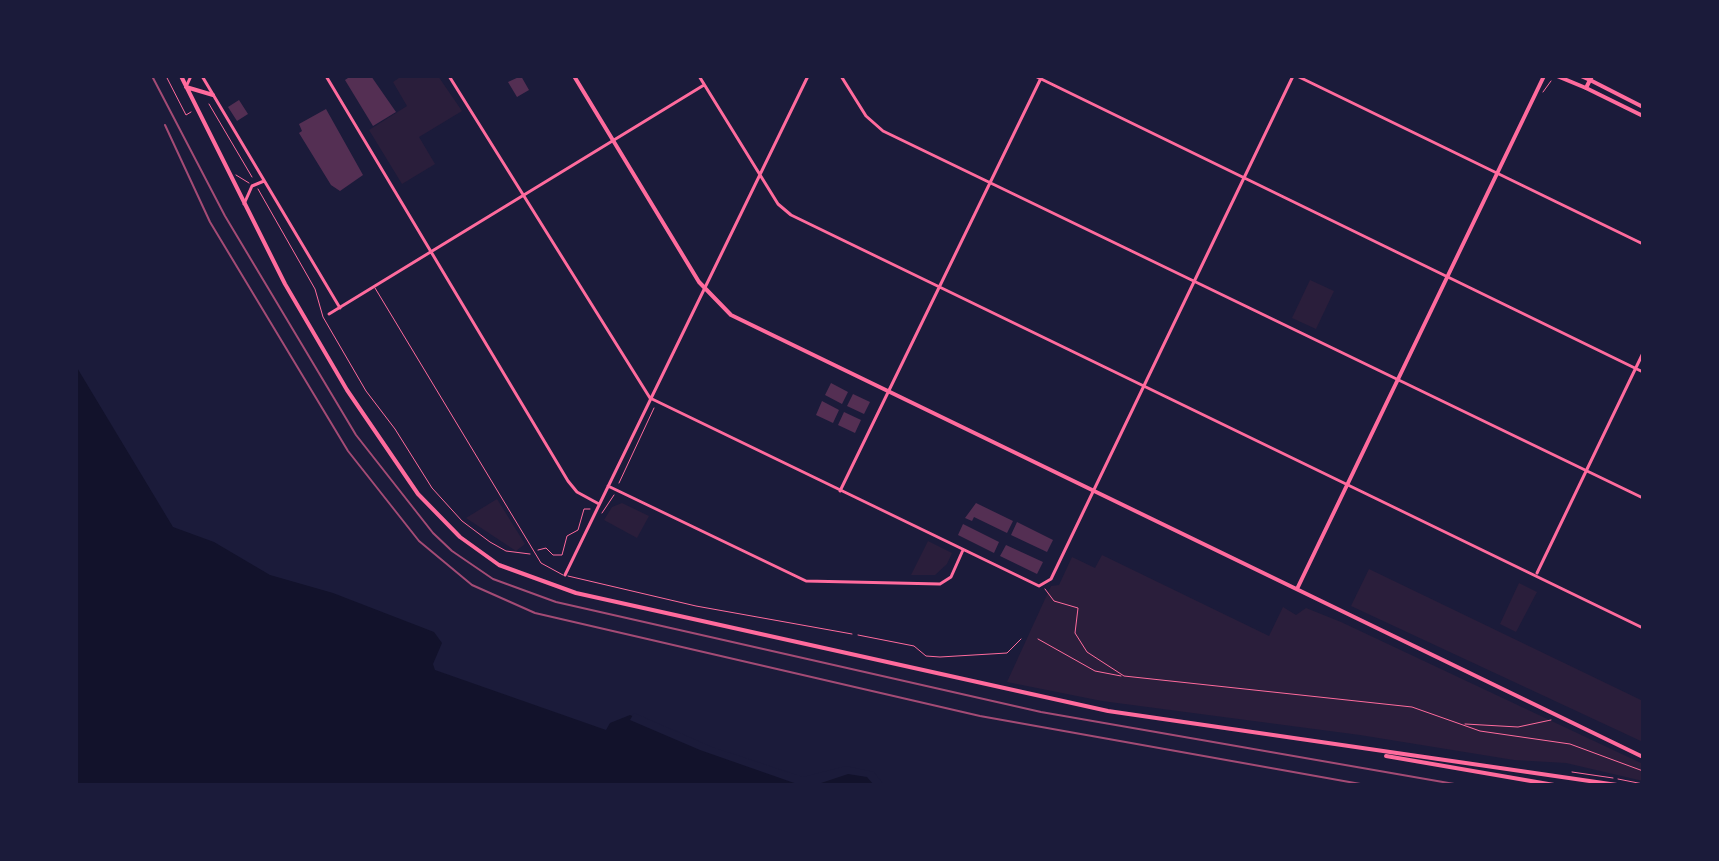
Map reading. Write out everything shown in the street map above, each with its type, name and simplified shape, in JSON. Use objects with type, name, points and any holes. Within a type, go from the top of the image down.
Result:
[{"type":"main road","points":[[181,76],[244,204],[333,366],[418,494],[460,537],[499,565],[576,593],[1108,711],[1372,752],[1617,785]]},
{"type":"main road","points":[[574,76],[705,290],[731,315],[1557,718],[1643,757]]},
{"type":"main road","points":[[1297,590],[1544,76]]},
{"type":"main road","points":[[1581,76],[1591,78],[1643,107]]},
{"type":"main road","points":[[1555,78],[1586,88],[1643,116]]},
{"type":"main road","points":[[1586,88],[1591,78]]},
{"type":"main road","points":[[186,87],[213,95]]},
{"type":"main road","points":[[1372,752],[1409,762],[1554,785]]},
{"type":"street","points":[[186,87],[191,76]]},
{"type":"street","points":[[326,76],[568,481],[577,492],[599,504]]},
{"type":"street","points":[[449,76],[650,398],[1035,585],[1044,586],[1051,579],[1295,76],[1643,244]]},
{"type":"street","points":[[699,76],[778,204],[791,215],[1643,628]]},
{"type":"street","points":[[565,575],[808,76]]},
{"type":"street","points":[[841,76],[866,116],[877,126],[1643,498]]},
{"type":"street","points":[[1035,76],[1643,372]]},
{"type":"street","points":[[204,77],[340,308]]},
{"type":"street","points":[[840,491],[1042,77]]},
{"type":"street","points":[[329,314],[704,85]]},
{"type":"street","points":[[244,204],[252,186],[265,180]]},
{"type":"street","points":[[1536,575],[1643,353]]},
{"type":"street","points":[[608,486],[806,581],[940,584],[951,577],[963,550]]},
{"type":"lane","points":[[375,287],[541,563],[565,575],[696,606],[852,634]]},
{"type":"path","points":[[166,76],[186,115],[189,114]]},
{"type":"path","points":[[1545,91],[1555,78]]},
{"type":"path","points":[[209,104],[253,179]]},
{"type":"path","points":[[227,169],[249,183]]},
{"type":"path","points":[[257,186],[315,289],[323,317],[366,391],[395,429],[432,488],[462,521],[490,542],[520,555],[532,553]]},
{"type":"path","points":[[618,485],[654,407]]},
{"type":"path","points":[[599,512],[603,514],[613,495]]},
{"type":"path","points":[[537,551],[546,548],[553,555],[562,555],[567,536],[578,530],[584,509],[590,509]]},
{"type":"path","points":[[1044,586],[1054,601],[1078,608],[1075,633],[1087,652],[1124,676]]},
{"type":"path","points":[[852,634],[914,646],[926,656],[941,657],[1007,653],[1021,639]]},
{"type":"path","points":[[1038,639],[1095,671],[1412,707],[1480,731],[1570,744],[1643,771]]},
{"type":"path","points":[[1462,724],[1518,727],[1557,718]]},
{"type":"path","points":[[1571,773],[1643,784]]},
{"type":"shaded area","points":[[402,76],[438,76],[462,111],[419,137],[435,164],[402,184],[369,130],[407,106],[393,82]]},
{"type":"shaded area","points":[[1310,280],[1334,291],[1316,329],[1292,318]]},
{"type":"shaded area","points":[[76,366],[173,527],[214,542],[270,575],[333,593],[434,632],[442,643],[433,664],[435,670],[606,730],[610,723],[630,715],[716,753],[803,780],[839,770],[870,774],[880,785],[76,785]]},
{"type":"shaded area","points":[[497,499],[525,544],[516,551],[466,518]]},
{"type":"shaded area","points":[[622,503],[649,516],[637,538],[604,520],[612,507]]},
{"type":"shaded area","points":[[928,541],[952,553],[947,564],[935,575],[911,575]]},
{"type":"shaded area","points":[[1102,555],[1269,636],[1283,607],[1296,615],[1306,608],[1341,622],[1643,764],[1643,781],[1566,763],[1514,760],[1360,735],[1102,701],[1007,682],[1051,586],[1059,585],[1072,557],[1095,568]]},
{"type":"shaded area","points":[[1369,569],[1643,701],[1643,742],[1351,606]]},
{"type":"shaded area","points":[[1519,583],[1537,592],[1516,632],[1500,624]]},
{"type":"pier","points":[[634,713],[712,747],[803,777],[846,766],[874,772],[884,785],[874,785],[867,777],[848,774],[815,785],[800,785],[700,750],[630,720]]},
{"type":"building","points":[[351,76],[371,76],[396,112],[373,126],[345,80]]},
{"type":"building","points":[[521,76],[529,90],[517,97],[508,82]]},
{"type":"building","points":[[239,100],[248,114],[237,121],[228,107]]},
{"type":"building","points":[[326,109],[363,175],[340,191],[331,185],[299,133],[302,131],[299,124]]},
{"type":"building","points":[[831,383],[848,392],[842,404],[825,395]]},
{"type":"building","points":[[853,394],[870,402],[864,414],[847,406]]},
{"type":"building","points":[[822,401],[839,410],[833,423],[816,415]]},
{"type":"building","points":[[844,412],[861,420],[855,433],[838,425]]},
{"type":"building","points":[[976,503],[1013,521],[1007,533],[974,517],[972,521],[965,518]]},
{"type":"building","points":[[1017,522],[1053,540],[1047,552],[1011,535]]},
{"type":"building","points":[[963,524],[999,542],[994,553],[958,535]]},
{"type":"building","points":[[1006,545],[1043,562],[1037,574],[1000,556]]},
{"type":"railway","points":[[152,76],[225,216],[356,435],[433,533],[452,551],[493,579],[556,602],[1041,712],[1460,785]]},
{"type":"railway","points":[[165,125],[210,222],[348,451],[419,541],[472,585],[535,613],[980,716],[1366,785]]}]
